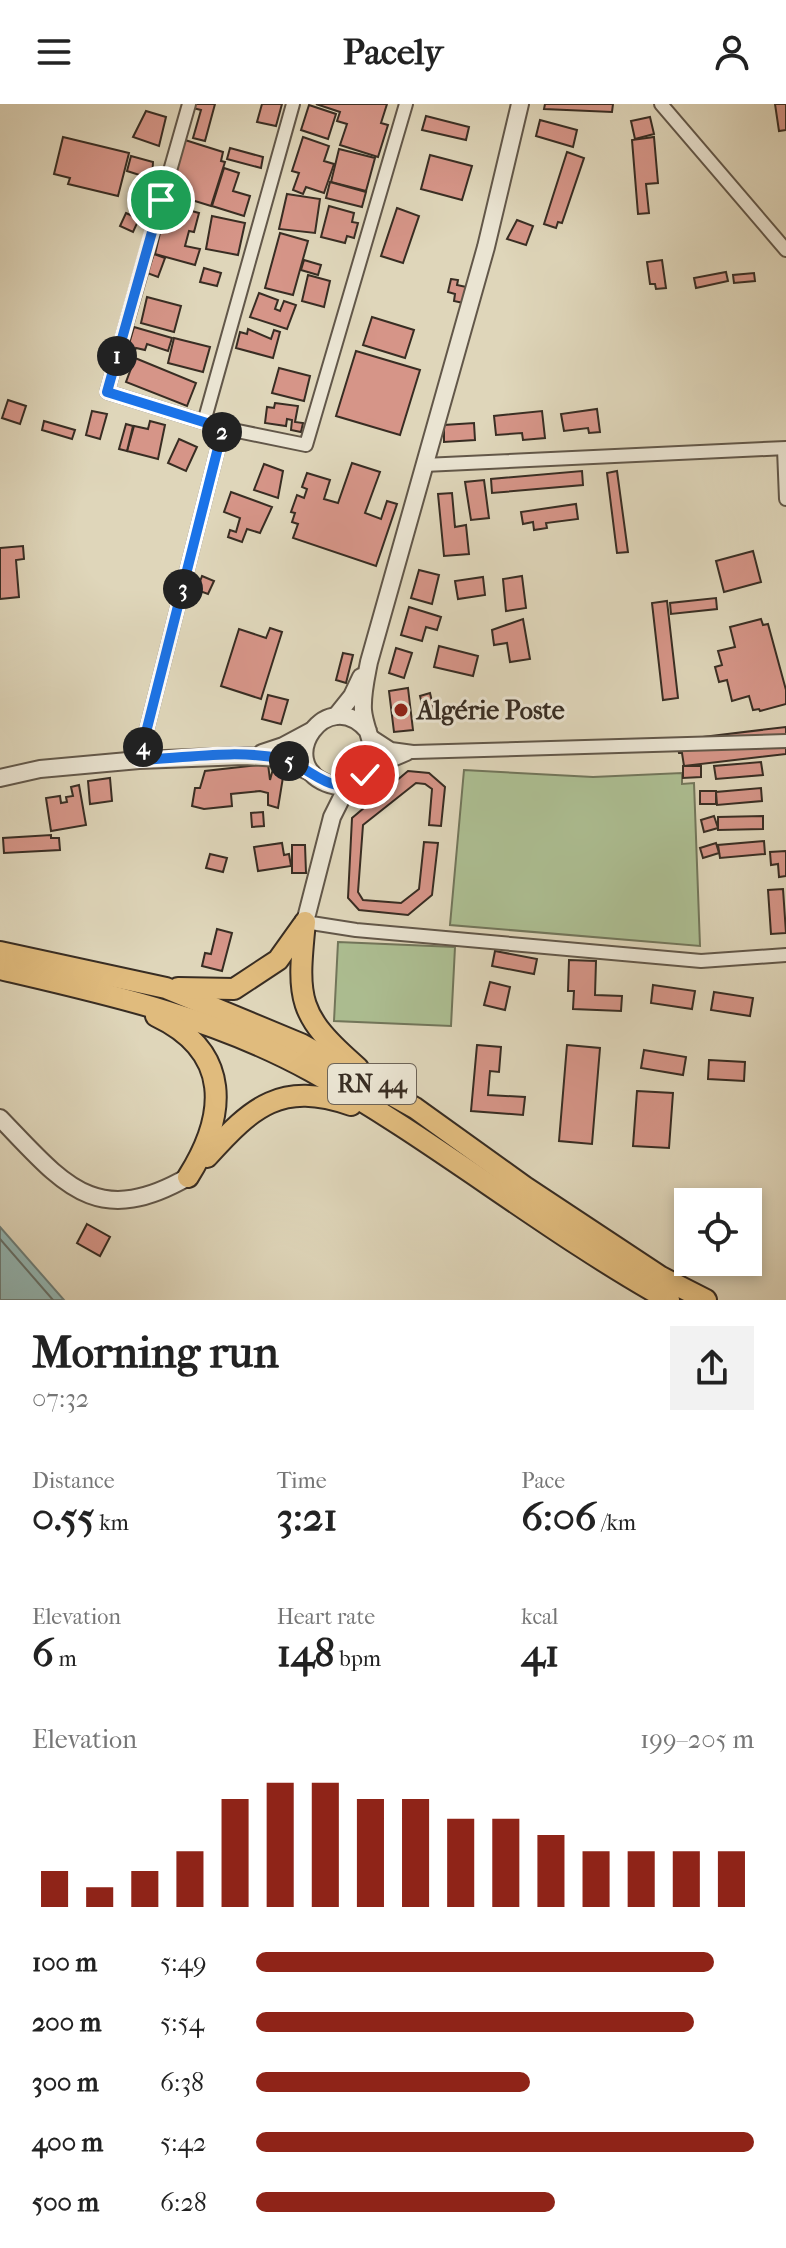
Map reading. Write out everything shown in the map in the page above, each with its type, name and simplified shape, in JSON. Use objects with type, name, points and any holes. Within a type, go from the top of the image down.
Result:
[{"type":"highway","points":[[166,988],[234,989],[278,960],[305,922]]},
{"type":"highway","points":[[305,922],[300,985],[303,1002],[314,1026],[357,1067],[415,1108]]},
{"type":"highway","name":"RN 44","points":[[0,952],[166,988],[301,1044],[415,1108],[661,1277],[706,1300]]},
{"type":"highway","name":"RN 44","points":[[0,969],[149,1004],[234,1036],[309,1070],[402,1126],[581,1248],[669,1300]]},
{"type":"highway","points":[[85,989],[174,1025],[200,1050],[208,1063],[217,1098],[215,1120],[207,1148],[188,1177]]},
{"type":"highway","points":[[188,1177],[256,1109],[279,1098],[321,1095],[402,1126]]},
{"type":"street","points":[[189,104],[107,392],[223,428],[306,445],[406,104]]},
{"type":"street","points":[[204,422],[293,104]]},
{"type":"street","points":[[369,770],[374,753],[363,712],[369,662],[486,247],[520,104]]},
{"type":"street","points":[[661,104],[786,250]]},
{"type":"street","points":[[139,760],[223,428]]},
{"type":"street","points":[[424,465],[785,448],[786,499]]},
{"type":"street","points":[[336,716],[352,696],[369,662]]},
{"type":"street","points":[[244,756],[273,750],[336,716],[354,719],[391,749],[413,752],[786,741]]},
{"type":"street","points":[[311,731],[305,752],[326,805],[326,836]]},
{"type":"street","points":[[0,778],[40,769],[139,760],[244,756],[280,758],[337,786],[348,785],[369,770],[413,752]]},
{"type":"street","points":[[348,785],[335,808],[326,836],[305,922],[356,930],[701,961],[786,955]]},
{"type":"street","points":[[0,1118],[56,1175],[91,1197],[113,1201],[140,1199],[188,1177]]},
{"type":"green space","points":[[464,770],[593,777],[682,773],[682,784],[694,783],[700,946],[450,925]]},
{"type":"green space","points":[[338,942],[455,947],[451,1026],[334,1021]]},
{"type":"water","points":[[0,1227],[64,1300],[0,1300]]},
{"type":"building","points":[[194,104],[215,104],[205,141],[193,138],[201,110],[193,108]]},
{"type":"building","points":[[262,104],[282,104],[276,126],[257,122]]},
{"type":"building","points":[[316,104],[387,104],[381,123],[388,125],[378,157],[340,145],[347,124],[337,121],[340,112]]},
{"type":"building","points":[[545,104],[613,104],[612,112],[544,109]]},
{"type":"building","points":[[775,104],[786,104],[786,130],[779,131]]},
{"type":"building","points":[[309,105],[336,114],[328,139],[301,130]]},
{"type":"building","points":[[146,111],[166,117],[159,146],[133,137]]},
{"type":"building","points":[[426,116],[469,127],[466,140],[422,130]]},
{"type":"building","points":[[650,117],[654,134],[635,139],[631,121]]},
{"type":"building","points":[[540,120],[577,130],[573,147],[536,136]]},
{"type":"building","points":[[63,137],[129,153],[118,196],[68,184],[70,178],[54,174]]},
{"type":"building","points":[[303,137],[329,146],[324,161],[334,164],[324,193],[306,187],[303,194],[293,190],[299,173],[292,171]]},
{"type":"building","points":[[654,137],[658,183],[646,184],[649,213],[638,214],[632,140]]},
{"type":"building","points":[[185,140],[223,152],[221,161],[225,162],[211,206],[169,193]]},
{"type":"building","points":[[230,148],[263,157],[261,168],[227,159]]},
{"type":"building","points":[[339,149],[375,158],[366,191],[331,182]]},
{"type":"building","points":[[567,152],[584,158],[562,223],[558,222],[556,228],[544,224]]},
{"type":"building","points":[[430,155],[472,166],[462,200],[421,189]]},
{"type":"building","points":[[131,156],[153,162],[152,179],[127,171]]},
{"type":"building","points":[[224,168],[239,173],[233,191],[250,196],[244,216],[212,206]]},
{"type":"building","points":[[330,182],[366,192],[362,207],[326,198]]},
{"type":"building","points":[[287,194],[320,199],[315,233],[279,229]]},
{"type":"building","points":[[329,206],[354,213],[352,222],[358,223],[354,238],[347,236],[345,243],[321,237]]},
{"type":"building","points":[[397,208],[419,216],[403,263],[381,256]]},
{"type":"building","points":[[188,210],[199,213],[194,232],[189,231],[185,246],[200,249],[195,265],[155,254],[163,220],[176,224],[178,214],[186,216]]},
{"type":"building","points":[[126,213],[139,219],[133,232],[120,226]]},
{"type":"building","points":[[212,216],[245,223],[238,255],[206,249]]},
{"type":"building","points":[[517,220],[533,226],[526,245],[507,239]]},
{"type":"building","points":[[280,233],[308,241],[293,295],[265,288]]},
{"type":"building","points":[[154,254],[165,258],[158,277],[147,273]]},
{"type":"building","points":[[304,260],[321,265],[318,275],[301,270]]},
{"type":"building","points":[[662,260],[666,288],[656,289],[655,284],[650,284],[647,262]]},
{"type":"building","points":[[204,268],[221,273],[217,286],[200,282]]},
{"type":"building","points":[[726,272],[728,281],[696,288],[694,278]]},
{"type":"building","points":[[754,273],[755,281],[734,283],[733,275]]},
{"type":"building","points":[[308,275],[330,281],[324,307],[302,301]]},
{"type":"building","points":[[451,279],[458,280],[457,285],[471,288],[468,304],[454,301],[455,294],[448,292]]},
{"type":"building","points":[[259,293],[278,300],[275,309],[280,311],[284,301],[296,305],[287,329],[250,317]]},
{"type":"building","points":[[147,297],[181,306],[174,332],[141,323]]},
{"type":"building","points":[[372,317],[414,330],[405,358],[363,345]]},
{"type":"building","points":[[134,327],[172,338],[168,351],[147,344],[145,350],[136,348],[134,353],[127,351]]},
{"type":"building","points":[[248,329],[271,339],[274,330],[280,332],[273,358],[236,348],[240,332],[247,334]]},
{"type":"building","points":[[174,338],[210,347],[203,372],[168,363]]},
{"type":"building","points":[[356,351],[420,370],[400,435],[336,416]]},
{"type":"building","points":[[135,358],[196,383],[187,406],[126,382]]},
{"type":"building","points":[[279,368],[310,376],[304,401],[272,393]]},
{"type":"building","points":[[8,400],[26,406],[20,424],[2,418]]},
{"type":"building","points":[[275,403],[298,406],[295,422],[303,423],[301,432],[291,430],[292,420],[287,419],[286,426],[265,423],[267,407],[274,408]]},
{"type":"building","points":[[597,409],[600,432],[589,433],[588,428],[564,431],[561,414]]},
{"type":"building","points":[[92,411],[107,414],[100,439],[86,435]]},
{"type":"building","points":[[542,411],[545,438],[523,440],[522,433],[496,435],[494,416]]},
{"type":"building","points":[[44,421],[75,430],[72,439],[42,430]]},
{"type":"building","points":[[150,421],[165,425],[158,459],[127,451],[134,426],[148,429]]},
{"type":"building","points":[[474,423],[475,440],[444,442],[444,425]]},
{"type":"building","points":[[126,424],[133,426],[127,451],[119,449]]},
{"type":"building","points":[[179,439],[197,447],[186,471],[168,463]]},
{"type":"building","points":[[352,463],[380,472],[365,513],[381,519],[387,501],[397,504],[376,566],[293,538],[298,524],[292,522],[295,513],[291,512],[297,495],[304,498],[307,489],[302,487],[307,473],[330,480],[324,499],[338,503]]},
{"type":"building","points":[[264,464],[283,471],[278,498],[254,490]]},
{"type":"building","points":[[582,471],[583,485],[492,493],[491,479]]},
{"type":"building","points":[[617,471],[628,552],[617,553],[607,473]]},
{"type":"building","points":[[484,480],[489,518],[471,520],[465,482]]},
{"type":"building","points":[[231,492],[272,507],[260,533],[247,529],[242,542],[228,537],[230,530],[236,532],[240,518],[224,512]]},
{"type":"building","points":[[452,493],[455,527],[466,525],[469,554],[444,556],[438,494]]},
{"type":"building","points":[[576,504],[578,519],[546,523],[547,528],[534,530],[533,522],[523,524],[521,512]]},
{"type":"building","points":[[23,546],[24,559],[16,560],[19,597],[0,599],[0,548]]},
{"type":"building","points":[[753,551],[761,582],[724,592],[716,561]]},
{"type":"building","points":[[419,570],[439,575],[432,604],[411,598]]},
{"type":"building","points":[[202,576],[214,581],[208,594],[197,590]]},
{"type":"building","points":[[522,576],[526,608],[506,611],[503,579]]},
{"type":"building","points":[[483,577],[485,595],[458,599],[455,581]]},
{"type":"building","points":[[716,598],[717,609],[671,614],[670,603]]},
{"type":"building","points":[[667,601],[678,698],[663,700],[652,603]]},
{"type":"building","points":[[409,607],[441,617],[437,630],[426,627],[422,641],[401,635]]},
{"type":"building","points":[[523,619],[530,659],[510,662],[507,643],[494,645],[492,630]]},
{"type":"building","points":[[761,619],[763,625],[768,624],[786,690],[786,704],[760,711],[753,710],[749,696],[732,701],[727,680],[719,682],[715,667],[722,665],[718,651],[735,647],[730,627]]},
{"type":"building","points":[[270,628],[282,632],[261,699],[221,686],[239,629],[266,638]]},
{"type":"building","points":[[439,646],[478,656],[473,676],[434,667]]},
{"type":"building","points":[[396,648],[412,653],[404,678],[389,673]]},
{"type":"building","points":[[343,653],[353,655],[346,683],[336,680]]},
{"type":"building","name":"Algérie Poste","points":[[408,688],[413,730],[394,732],[389,691]]},
{"type":"building","points":[[430,693],[434,710],[424,712],[420,696]]},
{"type":"building","points":[[268,695],[288,700],[281,724],[262,719]]},
{"type":"building","points":[[786,727],[786,754],[684,766],[682,753],[679,753],[677,740]]},
{"type":"building","points":[[761,762],[763,775],[716,779],[714,766]]},
{"type":"building","points":[[268,764],[270,780],[273,769],[284,771],[278,808],[268,805],[268,793],[260,791],[231,794],[232,806],[204,809],[192,806],[195,788],[200,788],[205,771]]},
{"type":"building","points":[[683,766],[701,766],[701,777],[683,778]]},
{"type":"building","points":[[408,771],[429,773],[445,787],[441,826],[429,825],[432,789],[416,783],[363,825],[358,892],[363,900],[401,903],[419,889],[424,842],[438,843],[432,895],[408,915],[359,910],[348,898],[352,818]]},
{"type":"building","points":[[110,778],[112,801],[90,804],[88,781]]},
{"type":"building","points":[[79,785],[86,825],[51,831],[46,798],[60,796],[61,803],[67,802],[66,797],[73,796],[71,787]]},
{"type":"building","points":[[761,788],[762,801],[717,805],[716,792]]},
{"type":"building","points":[[700,791],[716,791],[716,804],[700,804]]},
{"type":"building","points":[[263,812],[264,826],[252,827],[251,813]]},
{"type":"building","points":[[714,816],[718,828],[704,832],[701,820]]},
{"type":"building","points":[[763,816],[763,829],[718,830],[718,817]]},
{"type":"building","points":[[51,835],[51,838],[59,838],[60,850],[4,853],[3,838]]},
{"type":"building","points":[[764,841],[765,854],[720,858],[718,845]]},
{"type":"building","points":[[282,843],[284,855],[289,854],[291,866],[258,871],[254,847]]},
{"type":"building","points":[[716,843],[719,853],[703,858],[700,848]]},
{"type":"building","points":[[292,845],[305,845],[306,873],[292,873]]},
{"type":"building","points":[[786,851],[786,876],[779,877],[778,864],[771,865],[770,852]]},
{"type":"building","points":[[210,854],[227,858],[223,872],[206,868]]},
{"type":"building","points":[[783,889],[786,933],[771,934],[768,890]]},
{"type":"building","points":[[217,929],[232,933],[222,971],[202,966],[205,953],[211,954]]},
{"type":"building","points":[[495,951],[537,959],[534,974],[492,966]]},
{"type":"building","points":[[569,960],[596,961],[595,995],[622,996],[621,1011],[573,1009],[574,991],[568,991]]},
{"type":"building","points":[[490,982],[510,987],[505,1010],[484,1005]]},
{"type":"building","points":[[653,985],[695,991],[692,1009],[651,1003]]},
{"type":"building","points":[[714,992],[753,998],[750,1016],[711,1010]]},
{"type":"building","points":[[477,1045],[501,1047],[499,1072],[490,1071],[488,1095],[525,1097],[523,1115],[471,1111]]},
{"type":"building","points":[[567,1045],[600,1048],[592,1144],[559,1141]]},
{"type":"building","points":[[644,1050],[686,1057],[683,1075],[641,1068]]},
{"type":"building","points":[[709,1060],[745,1062],[744,1081],[708,1079]]},
{"type":"building","points":[[637,1091],[673,1093],[669,1148],[633,1146]]},
{"type":"building","points":[[87,1224],[110,1237],[100,1256],[77,1243]]},
{"type":"place","name":"Algérie Poste","points":[[401,710]]},
{"type":"route","points":[[161,200],[107,392],[223,428],[139,760],[244,756],[280,758],[337,786],[354,783],[365,775]]}]
